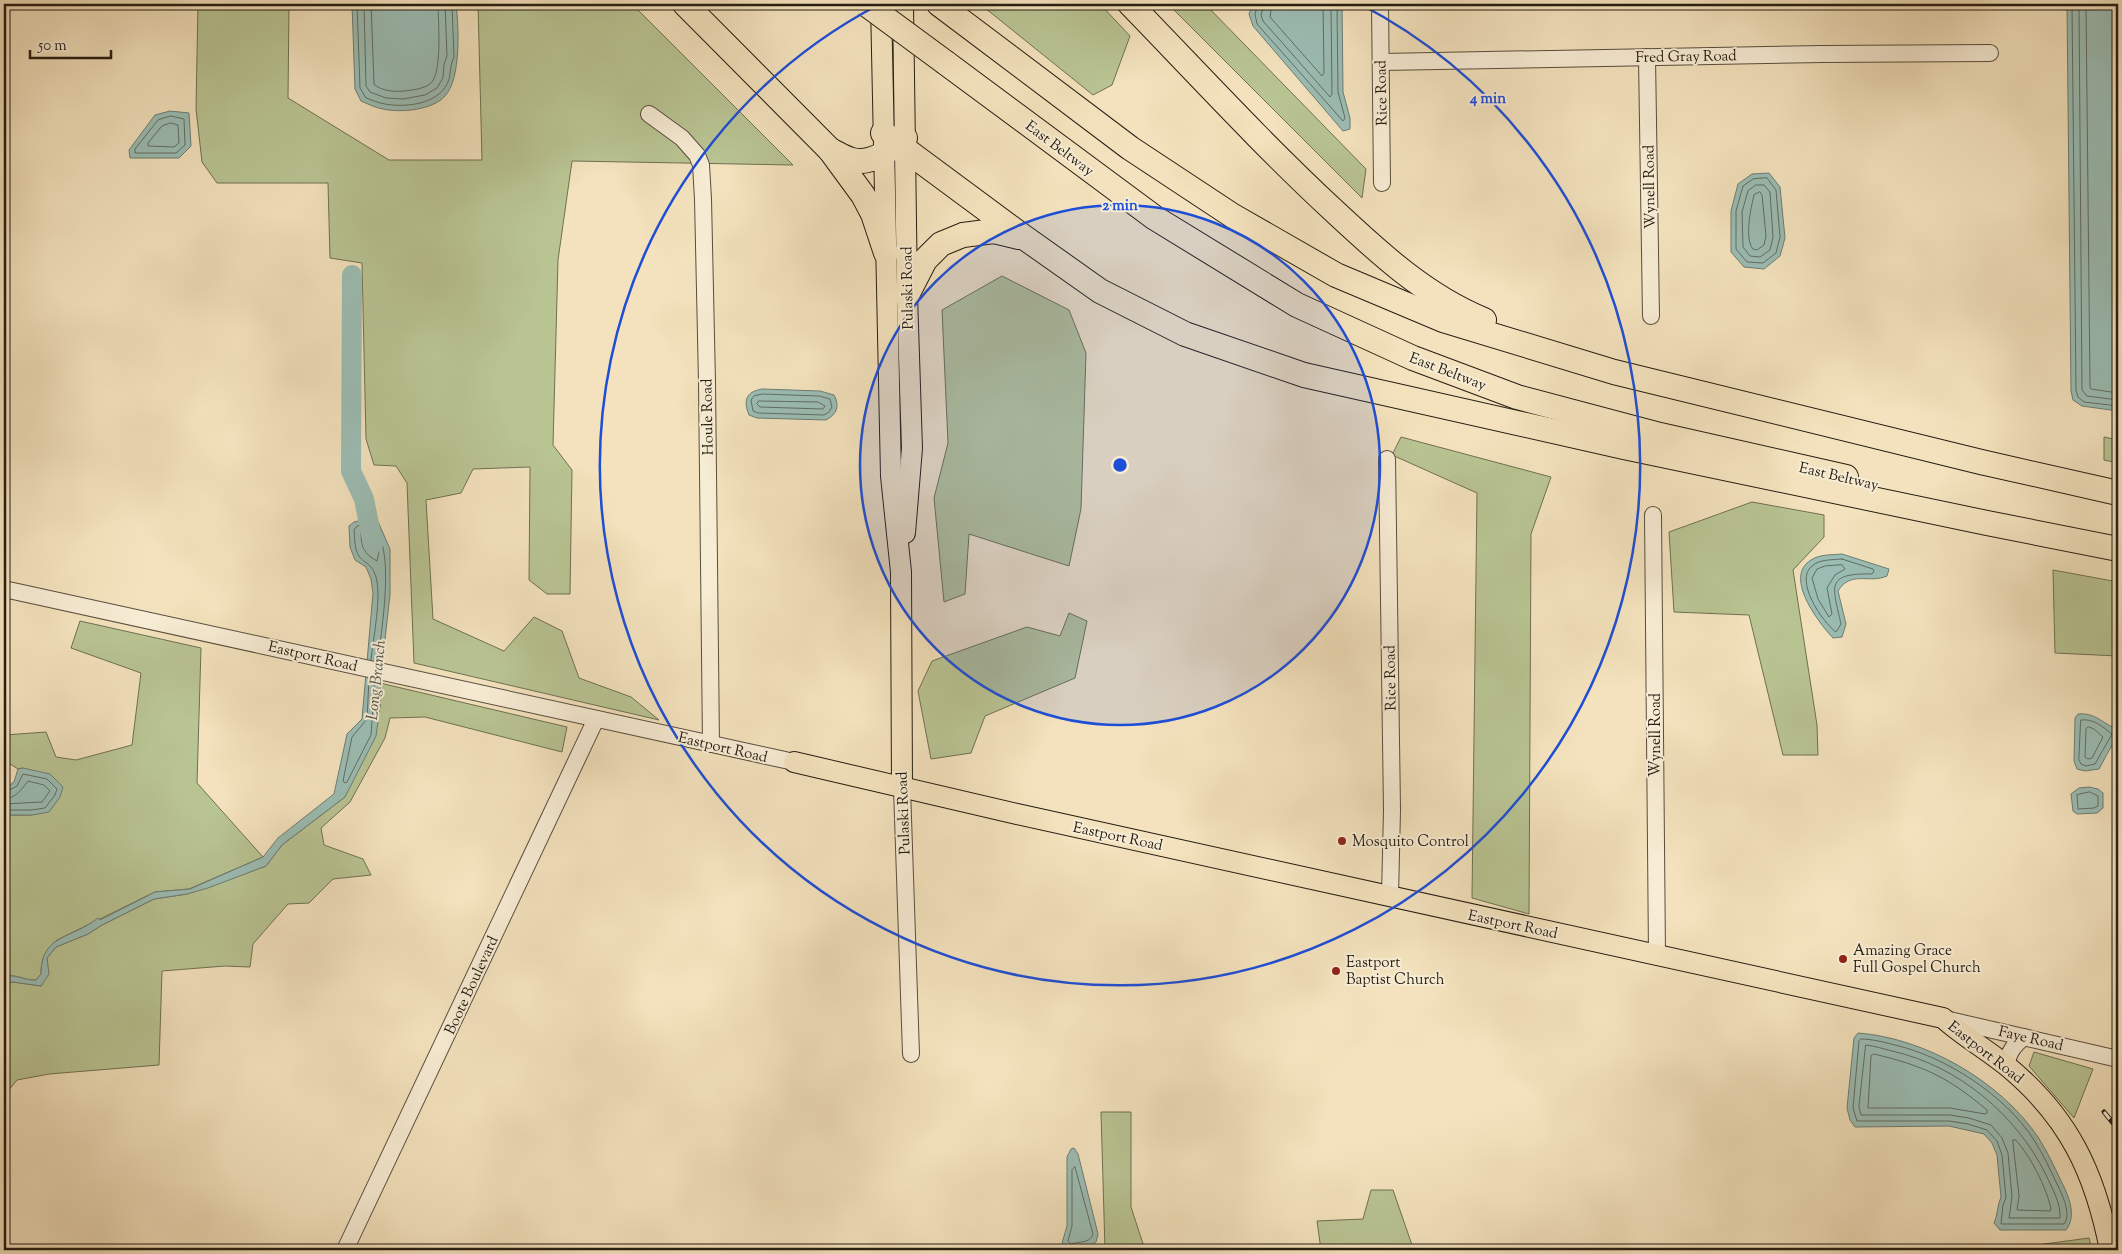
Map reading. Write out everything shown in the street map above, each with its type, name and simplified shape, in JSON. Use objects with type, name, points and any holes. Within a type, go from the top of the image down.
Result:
[{"type":"highway","points":[[685,4],[830,150],[863,195],[886,253]]},
{"type":"highway","name":"East Beltway","points":[[866,4],[1155,218],[1297,305],[1413,358],[1516,397],[1660,435],[2118,539]]},
{"type":"highway","points":[[1130,4],[1289,169],[1366,240],[1416,282],[1465,312],[1614,372]]},
{"type":"highway","points":[[942,6],[1130,148],[1233,216],[1336,275],[1443,320],[1614,372],[1981,462],[2118,493]]},
{"type":"highway","points":[[830,150],[852,160],[865,160],[895,144],[1100,291],[1186,334],[1304,375],[1624,447],[2118,549]]},
{"type":"highway","points":[[907,295],[925,260],[941,244],[963,235],[994,231],[1025,238]]},
{"type":"main road","name":"Pulaski Road","points":[[882,4],[907,295],[912,448],[908,511],[901,572]]},
{"type":"main road","name":"Pulaski Road","points":[[902,788],[901,572],[891,476],[886,253],[895,144],[903,4]]},
{"type":"main road","name":"Eastport Road","points":[[794,762],[902,788],[1943,1018],[1957,1031],[2006,1065],[2048,1106],[2074,1142],[2093,1182],[2110,1250]]},
{"type":"street","name":"Rice Road","points":[[1380,4],[1382,183]]},
{"type":"street","name":"Fred Gray Road","points":[[1381,62],[1990,53]]},
{"type":"street","name":"Wynell Road","points":[[1647,57],[1651,316]]},
{"type":"street","name":"Houle Road","points":[[649,114],[682,138],[697,155],[701,165],[707,382],[711,744]]},
{"type":"street","name":"Rice Road","points":[[1387,459],[1392,810],[1390,896]]},
{"type":"street","name":"Wynell Road","points":[[1653,515],[1657,955]]},
{"type":"street","name":"Eastport Road","points":[[4,589],[794,762]]},
{"type":"street","name":"Boote Boulevard","points":[[346,1250],[596,719]]},
{"type":"street","name":"Pulaski Road","points":[[902,788],[911,1054]]},
{"type":"street","name":"Faye Road","points":[[1943,1018],[2118,1059]]},
{"type":"street","points":[[2006,1065],[2013,1046],[2024,1037]]},
{"type":"green space","points":[[198,4],[289,4],[288,98],[389,160],[482,160],[478,4],[632,4],[793,165],[572,161],[558,260],[553,445],[572,470],[570,594],[547,594],[529,580],[530,467],[473,469],[461,493],[426,500],[433,619],[504,651],[534,617],[562,631],[579,678],[631,697],[659,720],[414,663],[407,483],[396,466],[374,465],[366,439],[362,263],[330,258],[328,183],[217,183],[202,162],[196,109]]},
{"type":"green space","points":[[980,4],[1100,4],[1130,36],[1112,85],[1093,95]]},
{"type":"green space","points":[[1168,4],[1205,4],[1366,169],[1362,198]]},
{"type":"green space","points":[[1002,276],[1069,310],[1086,353],[1081,509],[1069,566],[969,534],[965,594],[944,602],[934,498],[948,443],[942,310]]},
{"type":"green space","points":[[1401,437],[1551,477],[1531,534],[1529,914],[1472,898],[1477,493],[1392,455]]},
{"type":"green space","points":[[2104,437],[2118,440],[2118,463],[2104,460]]},
{"type":"green space","points":[[1752,502],[1824,515],[1824,537],[1793,570],[1817,725],[1818,755],[1783,755],[1749,615],[1674,612],[1669,532]]},
{"type":"green space","points":[[2053,570],[2118,582],[2118,656],[2055,653]]},
{"type":"green space","points":[[1069,613],[1087,621],[1075,678],[985,716],[971,753],[931,759],[918,691],[932,661],[1027,627],[1060,636]]},
{"type":"green space","points":[[80,621],[201,648],[197,783],[263,857],[189,889],[155,892],[57,940],[44,955],[41,974],[36,980],[12,976],[4,977],[4,815],[32,815],[23,768],[18,769],[4,760],[5,735],[46,732],[56,757],[76,760],[132,745],[141,673],[71,648]]},
{"type":"green space","points":[[380,683],[567,727],[562,752],[425,717],[390,718],[385,738],[350,802],[321,828],[324,845],[363,859],[371,875],[333,879],[309,903],[288,904],[253,944],[250,967],[225,966],[162,971],[159,1065],[49,1074],[17,1080],[4,1096],[4,984],[13,982],[41,986],[48,974],[47,958],[56,947],[88,934],[154,899],[187,894],[266,866],[282,845],[345,797],[380,707]]},
{"type":"green space","points":[[2034,1052],[2093,1069],[2074,1118],[2029,1066]]},
{"type":"green space","points":[[1101,1112],[1131,1112],[1131,1207],[1145,1250],[1105,1250]]},
{"type":"green space","points":[[1371,1190],[1393,1190],[1412,1245],[1412,1250],[1321,1250],[1317,1221],[1363,1219]]},
{"type":"green space","points":[[2089,1238],[2092,1250],[2000,1250]]},
{"type":"water","points":[[352,4],[456,4],[458,52],[454,78],[450,88],[440,101],[425,107],[399,111],[372,106],[361,101],[355,89]]},
{"type":"water","points":[[1253,4],[1342,4],[1343,92],[1350,118],[1350,129],[1343,131],[1253,26],[1249,14]]},
{"type":"water","points":[[2067,4],[2118,4],[2118,411],[2082,406],[2073,400],[2071,391]]},
{"type":"water","points":[[170,111],[189,113],[191,146],[179,158],[130,158],[129,150],[155,115]]},
{"type":"water","points":[[1769,173],[1780,187],[1785,238],[1780,256],[1764,269],[1744,267],[1731,252],[1731,211],[1738,184],[1752,174]]},
{"type":"water","points":[[762,389],[820,391],[834,395],[837,406],[833,415],[826,420],[757,418],[749,415],[746,401],[752,392]]},
{"type":"water","points":[[376,517],[390,549],[390,595],[380,683],[380,707],[376,736],[345,797],[282,845],[266,866],[208,888],[187,894],[154,899],[88,934],[56,947],[47,958],[49,974],[41,986],[13,982],[4,984],[4,977],[8,976],[36,980],[41,974],[42,961],[46,951],[52,944],[98,918],[100,920],[155,892],[190,889],[263,857],[278,838],[334,794],[347,734],[362,719],[373,593],[371,579],[366,567],[355,560],[350,547],[349,526],[354,522]]},
{"type":"water","points":[[1842,554],[1889,569],[1887,576],[1874,579],[1854,579],[1843,585],[1838,591],[1846,624],[1842,637],[1833,638],[1806,600],[1801,577],[1803,568],[1811,560],[1822,556]]},
{"type":"water","points":[[2078,714],[2088,714],[2114,728],[2118,727],[2118,734],[2099,769],[2085,771],[2077,769],[2074,761],[2075,718]]},
{"type":"water","points":[[23,768],[50,774],[63,787],[60,797],[49,812],[32,815],[4,815],[4,789],[14,782],[18,769]]},
{"type":"water","points":[[2089,787],[2098,789],[2103,793],[2103,808],[2097,813],[2077,814],[2073,811],[2071,794],[2079,788]]},
{"type":"water","points":[[1858,1033],[1909,1043],[1934,1053],[1982,1081],[2003,1098],[2038,1137],[2064,1187],[2071,1206],[2071,1219],[2066,1230],[2000,1230],[1994,1223],[2001,1197],[1997,1155],[1992,1143],[1984,1134],[1949,1126],[1855,1127],[1850,1120],[1847,1108],[1854,1038]]},
{"type":"water","points":[[1074,1148],[1078,1154],[1098,1234],[1096,1242],[1089,1247],[1068,1249],[1062,1243],[1067,1226],[1067,1157],[1071,1149]]},
{"type":"waterway","name":"Long Branch","points":[[352,275],[351,471],[364,499],[373,544]]},
{"type":"railway","points":[[2115,1103],[2118,1107]]},
{"type":"railway","points":[[2104,1112],[2118,1129]]},
{"type":"place","name":"Mosquito Control","points":[[1342,841]]},
{"type":"place","name":"Amazing Grace Full Gospel Church","points":[[1843,959]]},
{"type":"place","name":"Eastport Baptist Church","points":[[1336,971]]}]
